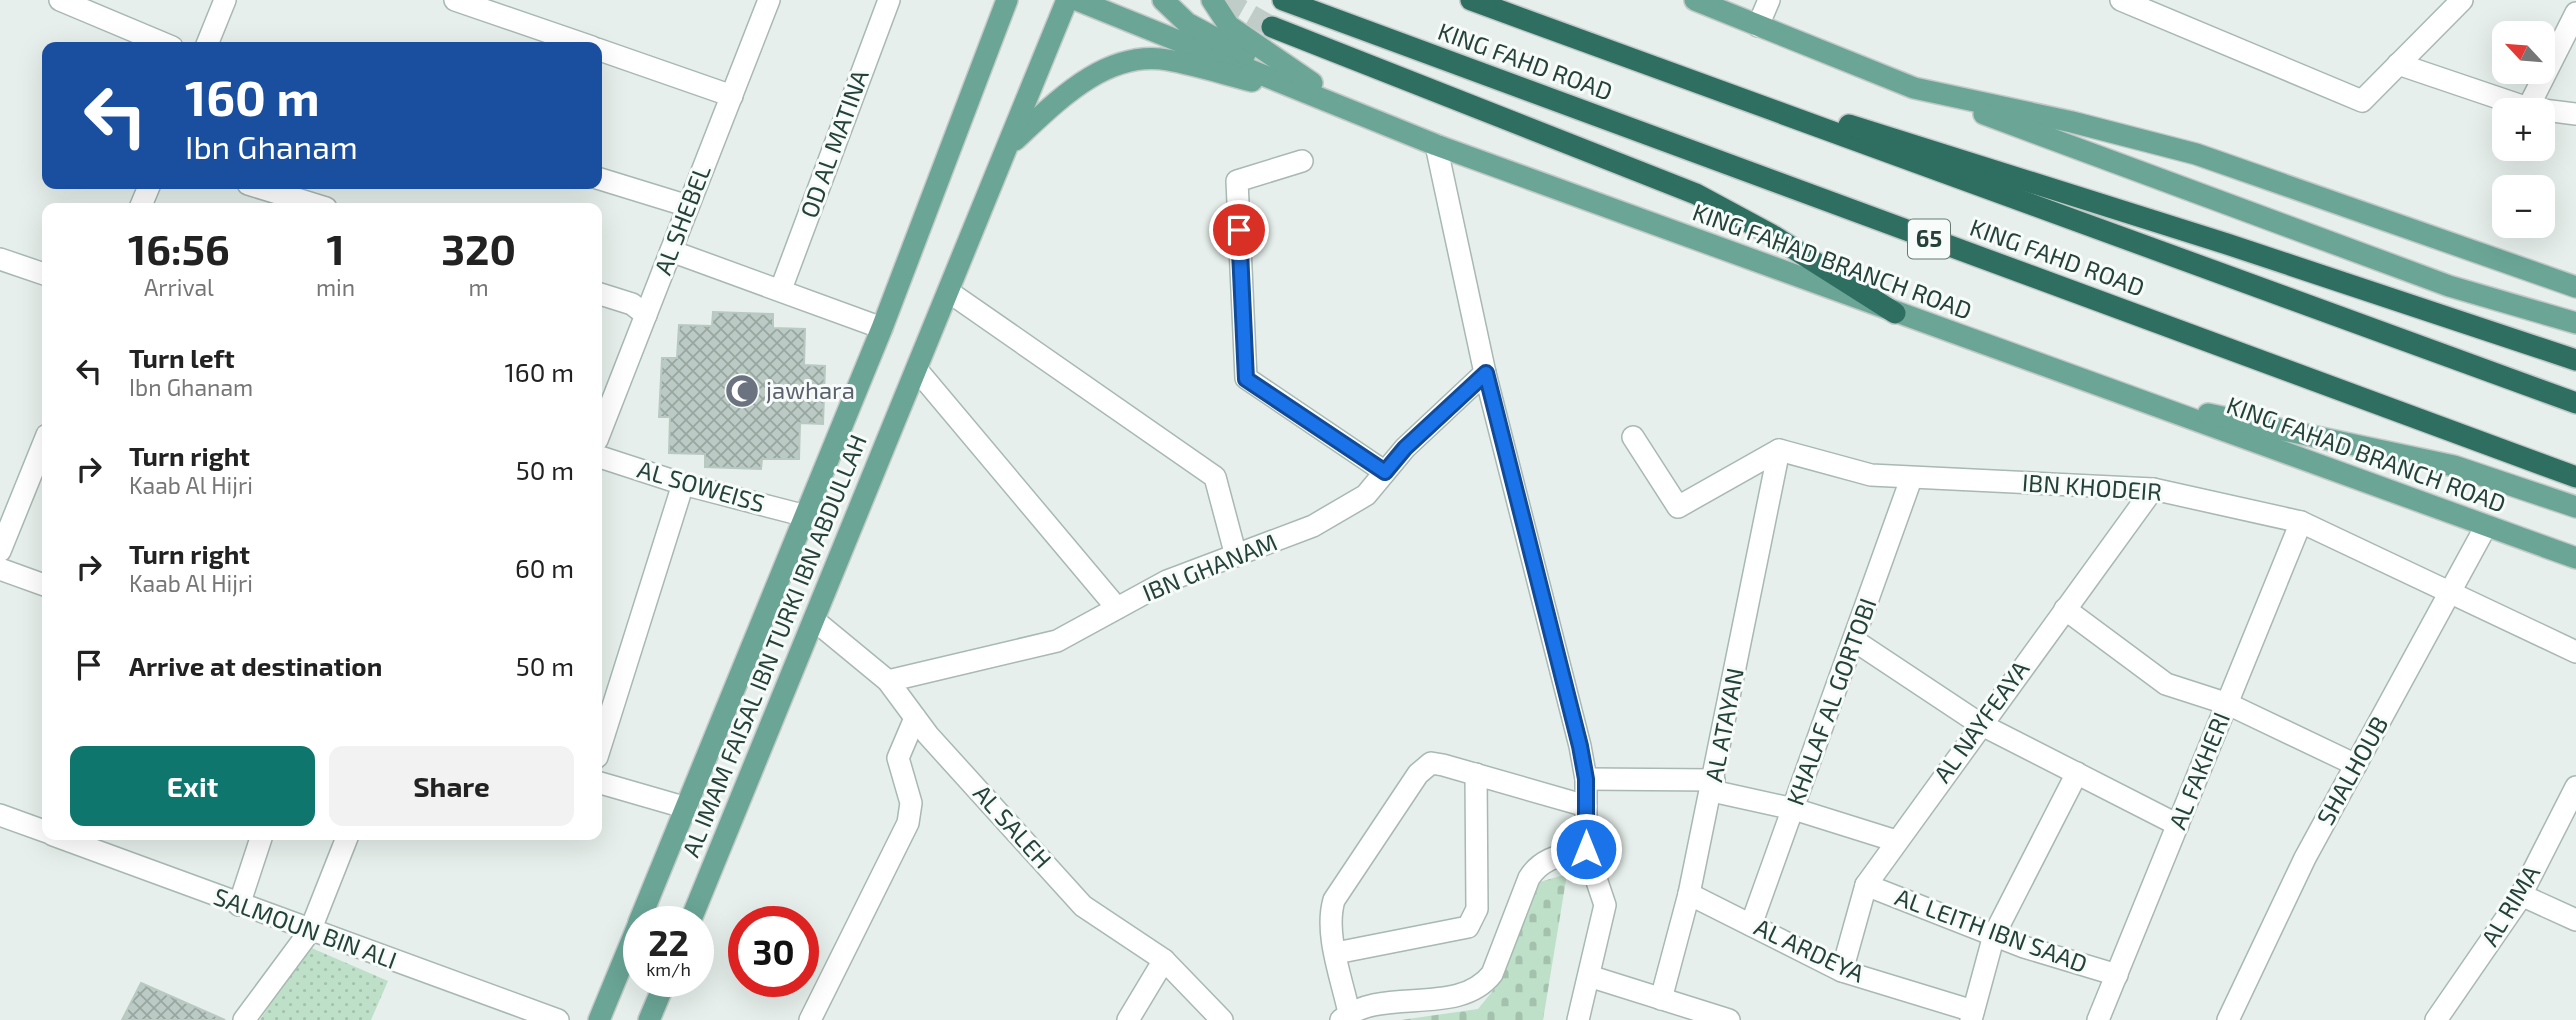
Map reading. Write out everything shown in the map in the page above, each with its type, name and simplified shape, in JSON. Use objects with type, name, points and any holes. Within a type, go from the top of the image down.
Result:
[{"type":"highway","name":"KING FAHD ROAD","points":[[1283,0],[2576,477]]},
{"type":"highway","name":"KING FAHD ROAD","points":[[1471,0],[2576,403]]},
{"type":"highway","points":[[1272,27],[1696,194],[1772,235],[1895,313]]},
{"type":"highway","points":[[1636,61],[2214,239],[2576,360]]},
{"type":"main road","name":"AL IMAM FAISAL IBN TURKI IBN ABDULLAH","points":[[646,906],[882,328],[1007,0]]},
{"type":"main road","name":"AL IMAM FAISAL IBN TURKI IBN ABDULLAH","points":[[697,906],[1010,145],[1067,0]]},
{"type":"main road","name":"KING FAHAD BRANCH ROAD","points":[[1077,0],[1436,145],[2576,558]]},
{"type":"main road","points":[[1163,0],[1187,23],[1342,105]]},
{"type":"main road","points":[[1212,0],[1229,26],[1342,105]]},
{"type":"main road","points":[[1695,0],[1914,88],[2449,286],[2576,323]]},
{"type":"main road","points":[[1010,145],[1063,94],[1098,73],[1135,61],[1165,59],[1342,105]]},
{"type":"main road","points":[[1914,88],[2072,122],[2196,154],[2576,287]]},
{"type":"main road","points":[[2131,397],[2454,466],[2576,508]]},
{"type":"main road","name":"AL IMAM FAISAL IBN TURKI IBN ABDULLAH","points":[[599,1020],[623,962]]},
{"type":"main road","points":[[649,1020],[659,997]]},
{"type":"street","points":[[60,0],[160,42]]},
{"type":"street","points":[[208,42],[225,0]]},
{"type":"street","points":[[455,0],[577,42]]},
{"type":"street","name":"AL SHEBEL","points":[[602,427],[769,0]]},
{"type":"street","name":"OD AL MATINA","points":[[781,289],[889,0]]},
{"type":"street","points":[[1758,26],[1769,0]]},
{"type":"street","points":[[2132,2],[2362,101],[2462,0]]},
{"type":"street","points":[[2533,98],[2576,12]]},
{"type":"street","points":[[602,51],[732,96]]},
{"type":"street","points":[[2398,64],[2498,98]]},
{"type":"street","points":[[2555,111],[2576,114]]},
{"type":"street","points":[[1436,145],[1486,373],[1586,779],[1586,849],[1605,905],[1578,1020]]},
{"type":"street","points":[[1302,161],[1237,181],[1246,379],[1385,472]]},
{"type":"street","points":[[602,180],[688,206]]},
{"type":"street","points":[[264,189],[310,203]]},
{"type":"street","points":[[671,251],[882,328]]},
{"type":"street","points":[[0,259],[42,273]]},
{"type":"street","points":[[949,292],[1215,477],[1236,556]]},
{"type":"street","points":[[602,295],[632,304],[646,315]]},
{"type":"street","points":[[917,370],[1117,608]]},
{"type":"street","name":"IBN GHANAM","points":[[888,681],[1057,640],[1167,581],[1314,526],[1366,495],[1405,448],[1486,373]]},
{"type":"street","points":[[1633,437],[1678,507],[1779,450]]},
{"type":"street","points":[[0,551],[42,447]]},
{"type":"street","name":"IBN KHODEIR","points":[[1779,450],[1871,475],[2153,489],[2301,522],[2449,595],[2576,652]]},
{"type":"street","name":"AL ATAYAN","points":[[1661,999],[1689,894],[1713,785],[1779,450]]},
{"type":"street","name":"AL SOWEISS","points":[[602,458],[684,484],[806,516]]},
{"type":"street","name":"KHALAF AL GORTOBI","points":[[1751,925],[1911,479]]},
{"type":"street","points":[[602,741],[684,484]]},
{"type":"street","name":"AL NAYFEAYA","points":[[1842,971],[1866,884],[2153,489]]},
{"type":"street","name":"AL FAKHERI","points":[[2098,1020],[2301,522]]},
{"type":"street","name":"SHALHOUB","points":[[2228,1020],[2305,858],[2486,527]]},
{"type":"street","points":[[0,569],[42,584]]},
{"type":"street","points":[[2065,609],[2166,684],[2228,704],[2356,765]]},
{"type":"street","name":"AL SALEH","points":[[814,620],[888,681],[915,718],[1083,906],[1164,960],[1222,1020]]},
{"type":"street","points":[[1855,641],[1980,724],[2178,825]]},
{"type":"street","points":[[810,1020],[908,822],[911,803],[898,758],[915,718]]},
{"type":"street","points":[[1586,806],[1431,763],[1418,774],[1334,900],[1330,914],[1345,1017],[1360,1008],[1464,994],[1481,988],[1492,974],[1536,866],[1546,859],[1586,849]]},
{"type":"street","points":[[1972,1015],[1994,935],[2077,773]]},
{"type":"street","points":[[1336,953],[1468,927],[1477,909],[1476,774]]},
{"type":"street","points":[[1586,779],[1713,785],[1896,841]]},
{"type":"street","points":[[602,783],[687,808]]},
{"type":"street","name":"AL RIMA","points":[[2436,1020],[2521,895],[2576,787]]},
{"type":"street","points":[[0,815],[42,830]]},
{"type":"street","name":"SALMOUN BIN ALI","points":[[66,840],[558,1020]]},
{"type":"street","points":[[239,905],[260,840]]},
{"type":"street","points":[[244,1020],[310,931],[346,840]]},
{"type":"street","name":"AL LEITH IBN SAAD","points":[[1866,884],[1994,935],[2116,975]]},
{"type":"street","name":"AL ARDEYA","points":[[1689,894],[1842,971],[1972,1015]]},
{"type":"street","points":[[2521,895],[2576,920]]},
{"type":"street","points":[[1128,1020],[1164,960]]},
{"type":"street","points":[[1589,976],[1729,1020]]},
{"type":"green space","points":[[1567,874],[1543,1020],[1401,1020],[1478,1009],[1500,982],[1540,882]]},
{"type":"green space","points":[[307,946],[388,981],[371,1020],[260,1020]]},
{"type":"building","name":"jawhara","points":[[713,312],[773,314],[773,328],[805,329],[804,365],[825,366],[823,424],[800,423],[799,459],[762,459],[761,469],[705,467],[705,454],[669,453],[670,417],[659,417],[662,358],[677,358],[679,325],[712,326]]},
{"type":"building","points":[[141,983],[225,1020],[122,1020]]},
{"type":"tunnel","points":[[1224,0],[1272,27]]},
{"type":"place","name":"jawhara","points":[[742,391]]},
{"type":"route","points":[[1239,230],[1246,379],[1385,472],[1405,448],[1486,373],[1580,746],[1586,779],[1586,849]]}]
